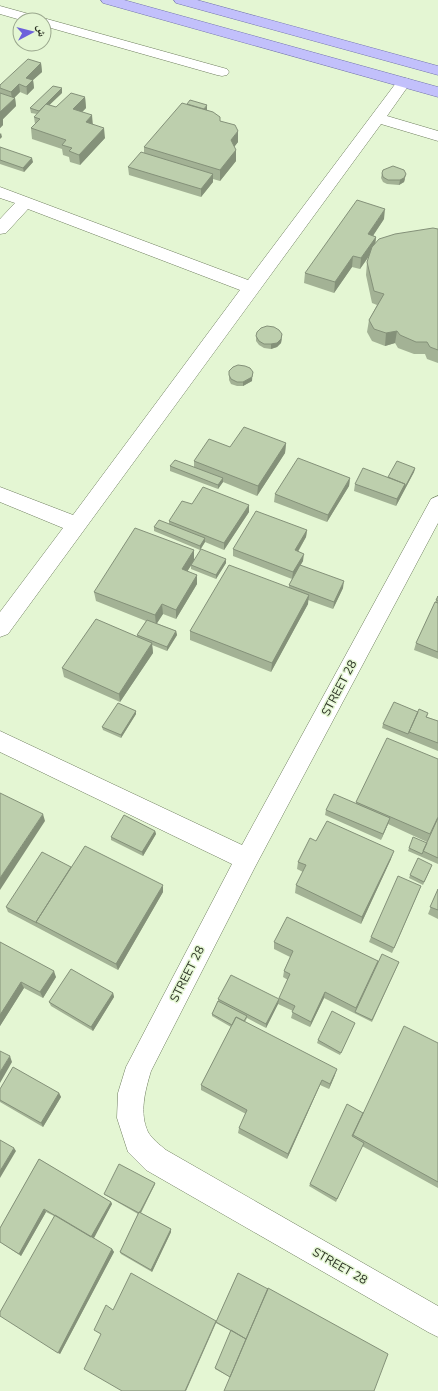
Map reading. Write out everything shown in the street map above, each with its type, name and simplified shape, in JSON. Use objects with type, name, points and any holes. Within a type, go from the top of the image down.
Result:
[{"type":"main road","points":[[108,0],[438,92]]},
{"type":"main road","points":[[181,0],[438,71]]},
{"type":"street","points":[[0,10],[12,13]]},
{"type":"street","points":[[52,24],[222,72]]},
{"type":"street","points":[[0,628],[404,82]]},
{"type":"street","points":[[377,118],[438,136]]},
{"type":"street","points":[[0,192],[251,288]]},
{"type":"street","points":[[0,229],[25,202]]},
{"type":"street","points":[[0,494],[77,525]]},
{"type":"street","name":"STREET 28","points":[[438,504],[247,859],[139,1067],[131,1093],[130,1118],[138,1142],[156,1160],[438,1322]]},
{"type":"street","points":[[0,741],[247,859]]},
{"type":"building","points":[[28,59],[41,63],[26,78],[33,80],[26,87],[19,84],[11,92],[0,88],[0,85]]},
{"type":"building","points":[[53,86],[62,88],[39,111],[30,108]]},
{"type":"building","points":[[0,93],[15,98],[0,112]]},
{"type":"building","points":[[71,93],[85,97],[73,109],[92,115],[86,122],[104,128],[79,155],[69,151],[72,148],[62,145],[66,140],[31,128],[40,119],[34,117],[46,104],[56,107]]},
{"type":"building","points":[[190,100],[207,105],[204,109],[187,104]]},
{"type":"building","points":[[182,103],[213,112],[220,117],[220,121],[235,125],[238,131],[231,140],[236,150],[220,170],[144,147]]},
{"type":"building","points":[[0,147],[32,158],[23,168],[0,160]]},
{"type":"building","points":[[141,152],[213,174],[201,189],[128,167]]},
{"type":"building","points":[[393,166],[404,170],[406,174],[404,178],[400,180],[388,180],[383,177],[383,170]]},
{"type":"building","points":[[357,200],[385,209],[368,234],[376,237],[361,258],[353,256],[335,282],[305,273]]},
{"type":"building","points":[[433,228],[438,229],[438,350],[430,347],[427,342],[416,342],[400,335],[397,331],[386,333],[374,329],[369,320],[384,294],[374,291],[367,262],[372,247],[379,239],[395,234]]},
{"type":"building","points":[[267,326],[274,327],[282,334],[281,339],[277,343],[264,344],[259,341],[256,336],[257,332],[261,328]]},
{"type":"building","points":[[238,365],[250,368],[253,372],[252,377],[243,382],[237,382],[231,379],[229,371]]},
{"type":"building","points":[[244,427],[286,443],[258,486],[194,461],[209,439],[230,447]]},
{"type":"building","points":[[298,458],[350,478],[328,515],[275,494]]},
{"type":"building","points":[[175,460],[223,478],[218,485],[170,466]]},
{"type":"building","points":[[397,461],[415,468],[405,487],[405,484],[388,477]]},
{"type":"building","points":[[363,468],[405,484],[397,499],[355,484]]},
{"type":"building","points":[[203,487],[249,505],[224,543],[169,521],[182,501],[192,504]]},
{"type":"building","points":[[256,511],[307,530],[295,550],[304,554],[293,572],[233,549]]},
{"type":"building","points":[[159,520],[205,538],[200,546],[154,527]]},
{"type":"building","points":[[135,528],[194,550],[182,569],[197,575],[176,610],[162,604],[155,615],[94,592]]},
{"type":"building","points":[[201,549],[226,559],[216,575],[191,565]]},
{"type":"building","points":[[229,565],[309,595],[272,663],[190,631]]},
{"type":"building","points":[[300,565],[344,581],[334,602],[289,585]]},
{"type":"building","points":[[435,602],[438,603],[438,652],[416,643]]},
{"type":"building","points":[[96,619],[152,643],[119,694],[62,668]]},
{"type":"building","points":[[147,620],[176,631],[167,647],[137,635]]},
{"type":"building","points":[[394,702],[418,712],[408,734],[383,724]]},
{"type":"building","points":[[118,703],[136,711],[121,735],[102,727]]},
{"type":"building","points":[[419,709],[428,713],[426,717],[438,721],[438,743],[409,732]]},
{"type":"building","points":[[387,738],[438,759],[438,817],[430,834],[356,802]]},
{"type":"building","points":[[0,793],[43,814],[0,878]]},
{"type":"building","points":[[334,794],[390,818],[383,834],[326,810]]},
{"type":"building","points":[[124,815],[155,831],[142,852],[111,837]]},
{"type":"building","points":[[438,818],[438,858],[423,851]]},
{"type":"building","points":[[327,821],[394,851],[362,917],[296,885],[306,865],[298,862],[310,838],[316,841]]},
{"type":"building","points":[[413,837],[427,843],[422,854],[409,848]]},
{"type":"building","points":[[85,846],[163,885],[116,964],[36,922]]},
{"type":"building","points":[[42,852],[71,867],[36,922],[37,923],[6,907]]},
{"type":"building","points":[[418,858],[432,865],[424,882],[410,875]]},
{"type":"building","points":[[398,876],[421,886],[394,948],[371,937]]},
{"type":"building","points":[[438,889],[438,910],[430,907]]},
{"type":"building","points":[[287,917],[378,961],[356,1008],[325,992],[311,1022],[292,1012],[295,1006],[279,998],[290,974],[284,971],[293,951],[274,942]]},
{"type":"building","points":[[0,942],[54,971],[40,992],[21,982],[0,1015]]},
{"type":"building","points":[[382,954],[399,962],[372,1020],[355,1012]]},
{"type":"building","points":[[71,969],[113,993],[91,1027],[49,1002]]},
{"type":"building","points":[[231,975],[279,999],[266,1024],[218,999]]},
{"type":"building","points":[[218,1001],[247,1016],[244,1021],[236,1017],[232,1025],[212,1014]]},
{"type":"building","points":[[332,1011],[355,1023],[341,1053],[318,1040]]},
{"type":"building","points":[[236,1017],[337,1069],[330,1084],[322,1080],[288,1154],[239,1128],[247,1110],[201,1085]]},
{"type":"building","points":[[404,1026],[438,1043],[438,1182],[353,1135]]},
{"type":"building","points":[[0,1051],[10,1056],[0,1072]]},
{"type":"building","points":[[13,1067],[59,1093],[41,1123],[0,1100],[0,1089]]},
{"type":"building","points":[[347,1104],[363,1113],[352,1136],[364,1143],[337,1199],[310,1184]]},
{"type":"building","points":[[0,1140],[14,1148],[0,1171]]},
{"type":"building","points":[[39,1159],[111,1202],[91,1237],[44,1209],[19,1254],[0,1242],[0,1228]]},
{"type":"building","points":[[119,1164],[155,1183],[139,1213],[104,1194]]},
{"type":"building","points":[[139,1212],[171,1229],[151,1270],[120,1252]]},
{"type":"building","points":[[55,1215],[112,1249],[58,1353],[0,1316],[0,1312]]},
{"type":"building","points":[[131,1273],[216,1321],[185,1391],[122,1391],[84,1369],[101,1334],[94,1330],[106,1305],[113,1310]]},
{"type":"building","points":[[238,1273],[268,1289],[246,1339],[216,1322]]},
{"type":"building","points":[[268,1288],[388,1354],[374,1391],[224,1391]]},
{"type":"building","points":[[231,1330],[246,1339],[230,1377],[215,1368]]}]
